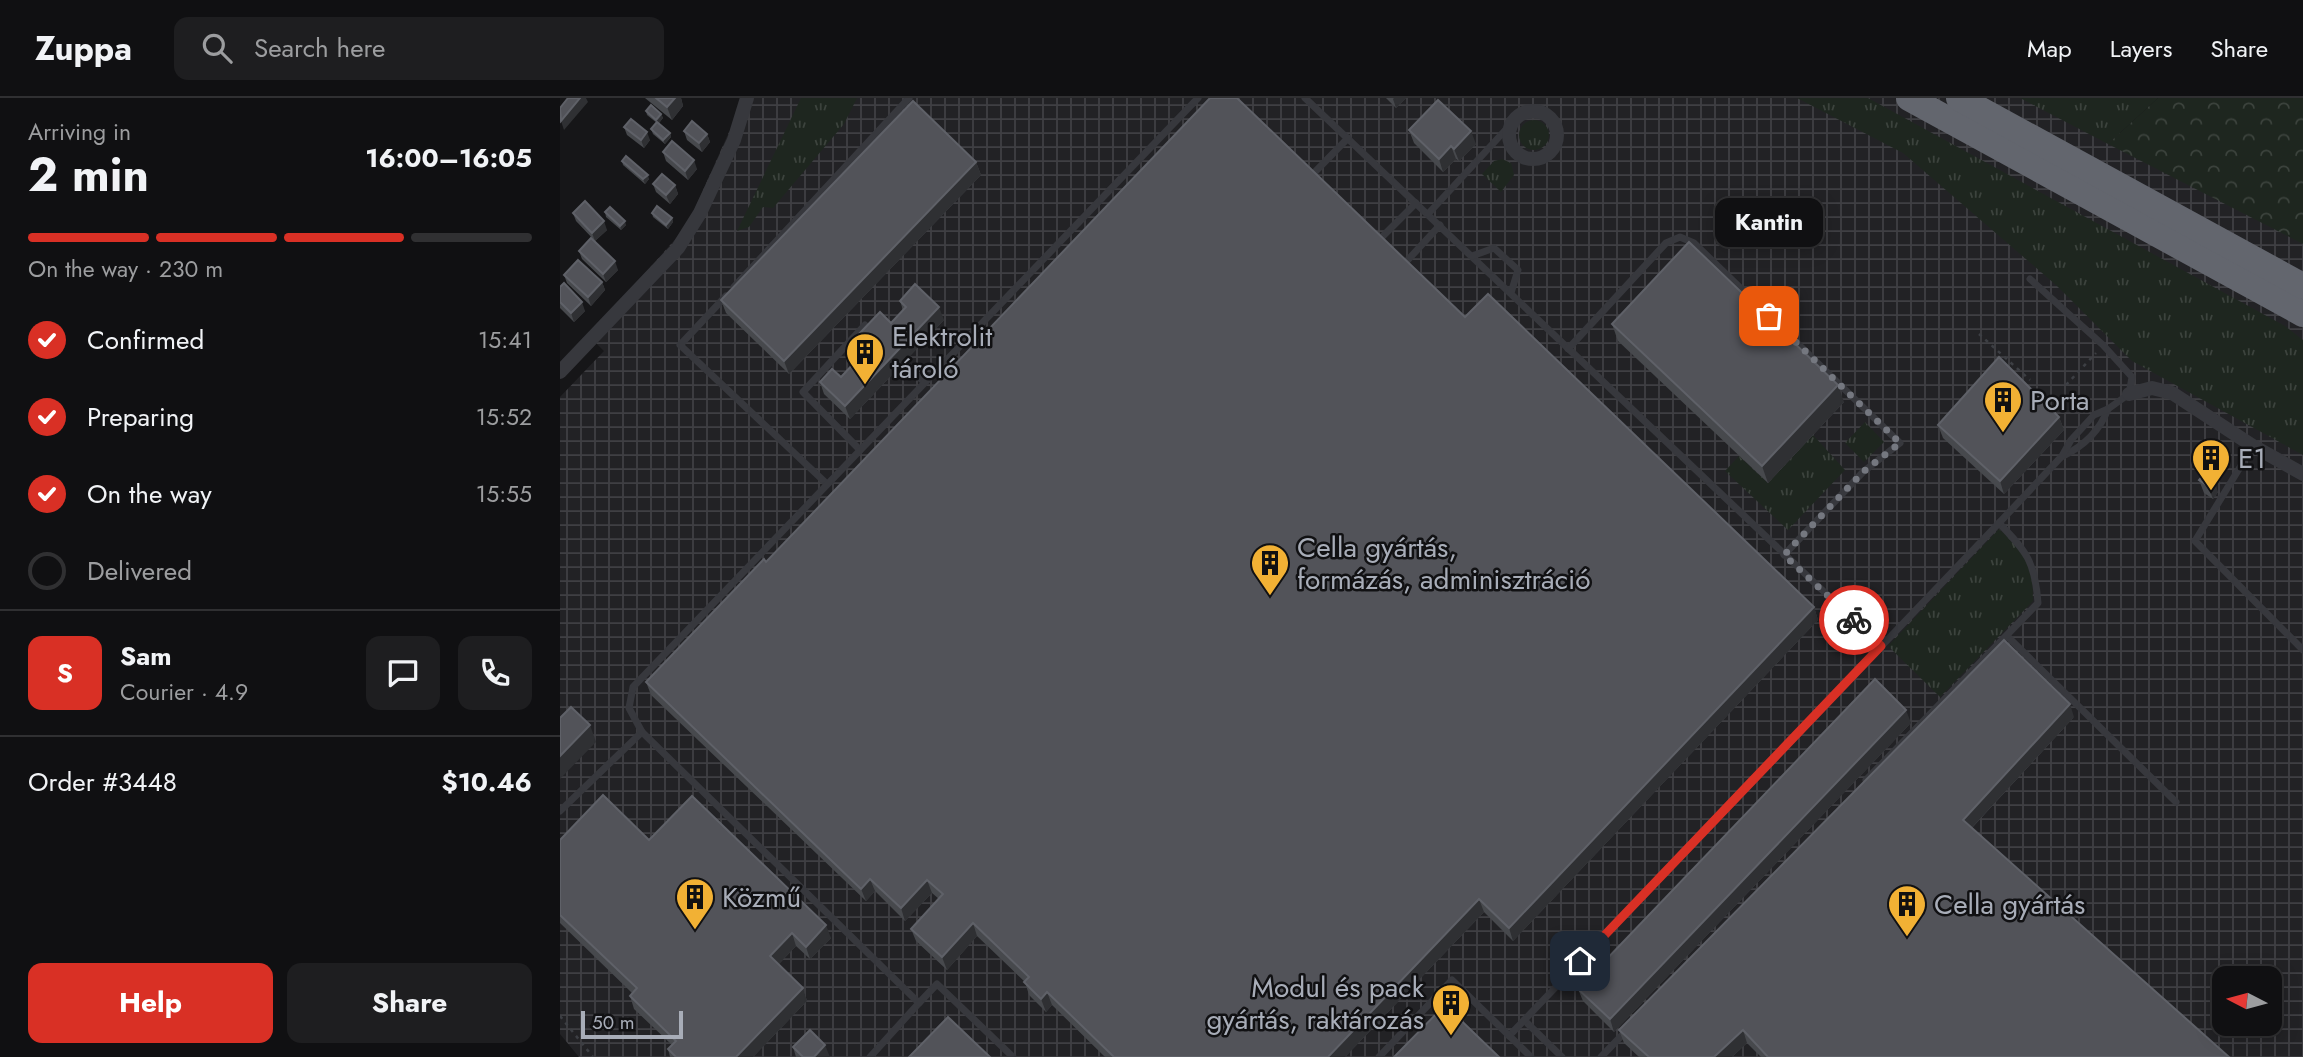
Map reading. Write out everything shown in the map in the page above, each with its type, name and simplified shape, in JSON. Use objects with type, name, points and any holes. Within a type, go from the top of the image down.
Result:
[{"type":"highway","points":[[1909,98],[2303,314]]},
{"type":"highway","points":[[1959,98],[2303,286]]},
{"type":"street","points":[[560,372],[678,248],[700,213],[734,140],[747,98]]},
{"type":"street","points":[[1530,105],[1546,115],[1555,126],[1556,142],[1547,155],[1532,159],[1517,154],[1509,140],[1511,124],[1530,105]]},
{"type":"street","points":[[2129,394],[2152,388],[2172,393],[2253,446],[2303,474]]},
{"type":"lane","points":[[827,484],[680,345],[909,98]]},
{"type":"lane","points":[[1305,98],[1881,646]]},
{"type":"lane","points":[[919,1003],[642,732],[629,708],[633,687],[1194,99]]},
{"type":"lane","points":[[1428,214],[1511,124]]},
{"type":"lane","points":[[1314,174],[1348,138]]},
{"type":"lane","points":[[1381,237],[1416,203]]},
{"type":"lane","points":[[1406,262],[1440,225]]},
{"type":"lane","points":[[1568,349],[1667,243],[1679,237],[1694,243],[1900,443],[1863,472],[1784,555]]},
{"type":"lane","points":[[1472,256],[1494,248],[1518,270],[1511,293]]},
{"type":"lane","points":[[1509,1036],[2062,456],[2079,449],[2103,423],[2108,409],[2129,394],[2132,377],[2103,345],[2030,279]]},
{"type":"lane","points":[[860,450],[803,392],[865,325],[874,335]]},
{"type":"lane","points":[[894,354],[924,382]]},
{"type":"lane","points":[[2253,446],[2195,541],[2303,650]]},
{"type":"lane","points":[[1855,791],[2038,603],[2036,578],[2025,550],[1999,523]]},
{"type":"lane","points":[[2007,636],[2176,802]]},
{"type":"lane","points":[[560,811],[642,732]]},
{"type":"lane","points":[[1379,1057],[1452,980],[1531,1057]]},
{"type":"lane","points":[[870,1057],[937,984],[1013,1057]]},
{"type":"lane","points":[[1601,1057],[1639,1018]]},
{"type":"lane","points":[[1524,1020],[1562,1057]]},
{"type":"path","points":[[1979,334],[2030,380]]},
{"type":"path","points":[[2066,384],[2103,345]]},
{"type":"path","points":[[560,1016],[593,1057]]},
{"type":"shaded area","points":[[754,98],[2054,98],[2303,232],[2303,1057],[579,1057],[560,1034],[560,397],[604,351],[589,336],[687,226],[729,132]]},
{"type":"green space","points":[[801,98],[857,98],[844,124],[773,208],[763,207],[749,227],[737,231]]},
{"type":"green space","points":[[1797,98],[1868,98],[2285,326],[2303,340],[2303,455],[2132,361],[2056,285],[1903,153]]},
{"type":"green space","points":[[2020,98],[2158,98],[2108,144]]},
{"type":"green space","points":[[2158,98],[2303,98],[2303,244],[2108,144]]},
{"type":"green space","points":[[1534,120],[1540,121],[1548,129],[1548,141],[1540,149],[1534,150],[1528,149],[1520,141],[1519,135],[1520,129],[1528,121]]},
{"type":"green space","points":[[1502,159],[1511,163],[1514,175],[1501,192],[1482,174],[1494,161]]},
{"type":"green space","points":[[1865,422],[1884,442],[1864,462],[1845,443]]},
{"type":"green space","points":[[1813,435],[1845,470],[1788,530],[1725,471],[1739,456],[1768,483]]},
{"type":"green space","points":[[1999,529],[2026,560],[2033,601],[1940,697],[1888,646]]},
{"type":"building","points":[[568,98],[580,98],[561,121],[560,108]]},
{"type":"building","points":[[656,98],[675,98],[667,107]]},
{"type":"building","name":"Cella gyártás, formázás, adminisztráció","points":[[1210,98],[1237,98],[1465,317],[1488,294],[1814,607],[1509,928],[1479,899],[1328,1057],[1114,1057],[1047,992],[1041,999],[1024,982],[1029,977],[973,923],[942,957],[911,929],[943,894],[927,880],[901,908],[870,879],[861,889],[646,682],[764,559],[766,562]]},
{"type":"building","points":[[1438,100],[1471,131],[1454,149],[1451,146],[1439,159],[1409,130]]},
{"type":"building","points":[[913,101],[976,162],[784,361],[721,300]]},
{"type":"building","points":[[651,105],[661,114],[656,120],[646,111]]},
{"type":"building","points":[[631,119],[647,132],[641,140],[624,127]]},
{"type":"building","points":[[692,121],[707,134],[699,143],[684,131]]},
{"type":"building","points":[[657,122],[670,133],[663,140],[651,129]]},
{"type":"building","points":[[672,141],[694,160],[685,171],[663,152]]},
{"type":"building","points":[[626,156],[648,175],[643,179],[622,161]]},
{"type":"building","points":[[662,174],[675,185],[666,195],[653,184]]},
{"type":"building","points":[[585,201],[604,221],[592,233],[573,213]]},
{"type":"building","points":[[657,206],[672,218],[666,225],[652,213]]},
{"type":"building","points":[[610,207],[625,221],[620,226],[605,212]]},
{"type":"building","points":[[591,238],[615,261],[603,274],[579,251]]},
{"type":"building","points":[[1689,242],[1838,385],[1762,466],[1612,324]]},
{"type":"building","points":[[578,260],[602,282],[588,297],[564,275]]},
{"type":"building","points":[[564,283],[582,302],[571,313],[560,302],[560,287]]},
{"type":"building","points":[[915,284],[939,307],[845,406],[820,382],[832,369],[841,377],[871,345],[859,334],[880,312],[891,323],[906,307],[900,301]]},
{"type":"building","name":"Porta","points":[[1999,357],[2059,417],[2000,481],[1938,425]]},
{"type":"building","points":[[2205,473],[2214,479],[2208,486],[2199,480]]},
{"type":"building","name":"Cella gyártás","points":[[2004,640],[2070,704],[1963,820],[2229,1057],[1768,1057],[1743,1030],[1714,1057],[1649,1057],[1619,1030]]},
{"type":"building","points":[[1875,679],[1906,710],[1610,1019],[1578,989]]},
{"type":"building","points":[[571,707],[590,725],[560,756],[560,718]]},
{"type":"building","name":"Közmű","points":[[603,795],[649,840],[692,796],[826,925],[806,947],[792,933],[770,956],[803,988],[736,1057],[676,1057],[668,1049],[676,1041],[630,996],[637,988],[560,915],[560,840]]},
{"type":"building","points":[[1445,1005],[1499,1057],[1394,1057]]},
{"type":"building","points":[[948,1017],[990,1057],[909,1057]]},
{"type":"building","points":[[810,1030],[825,1045],[814,1057],[803,1057],[793,1047]]},
{"type":"way so far","points":[[1769,316],[1900,443],[1863,472],[1784,555],[1854,620]]},
{"type":"place","name":"Kantin","points":[[1769,316]]},
{"type":"place","name":"Elektrolit tároló","points":[[865,386]]},
{"type":"place","name":"Porta","points":[[2003,434]]},
{"type":"place","name":"E1","points":[[2211,492]]},
{"type":"place","name":"Cella gyártás, formázás, adminisztráció","points":[[1270,597]]},
{"type":"place","name":"Közmű","points":[[695,931]]},
{"type":"place","name":"Cella gyártás","points":[[1907,938]]},
{"type":"place","name":"Modul és pack gyártás, raktározás","points":[[1451,1037]]},
{"type":"route","points":[[1580,961],[1881,646],[1854,620]]}]
